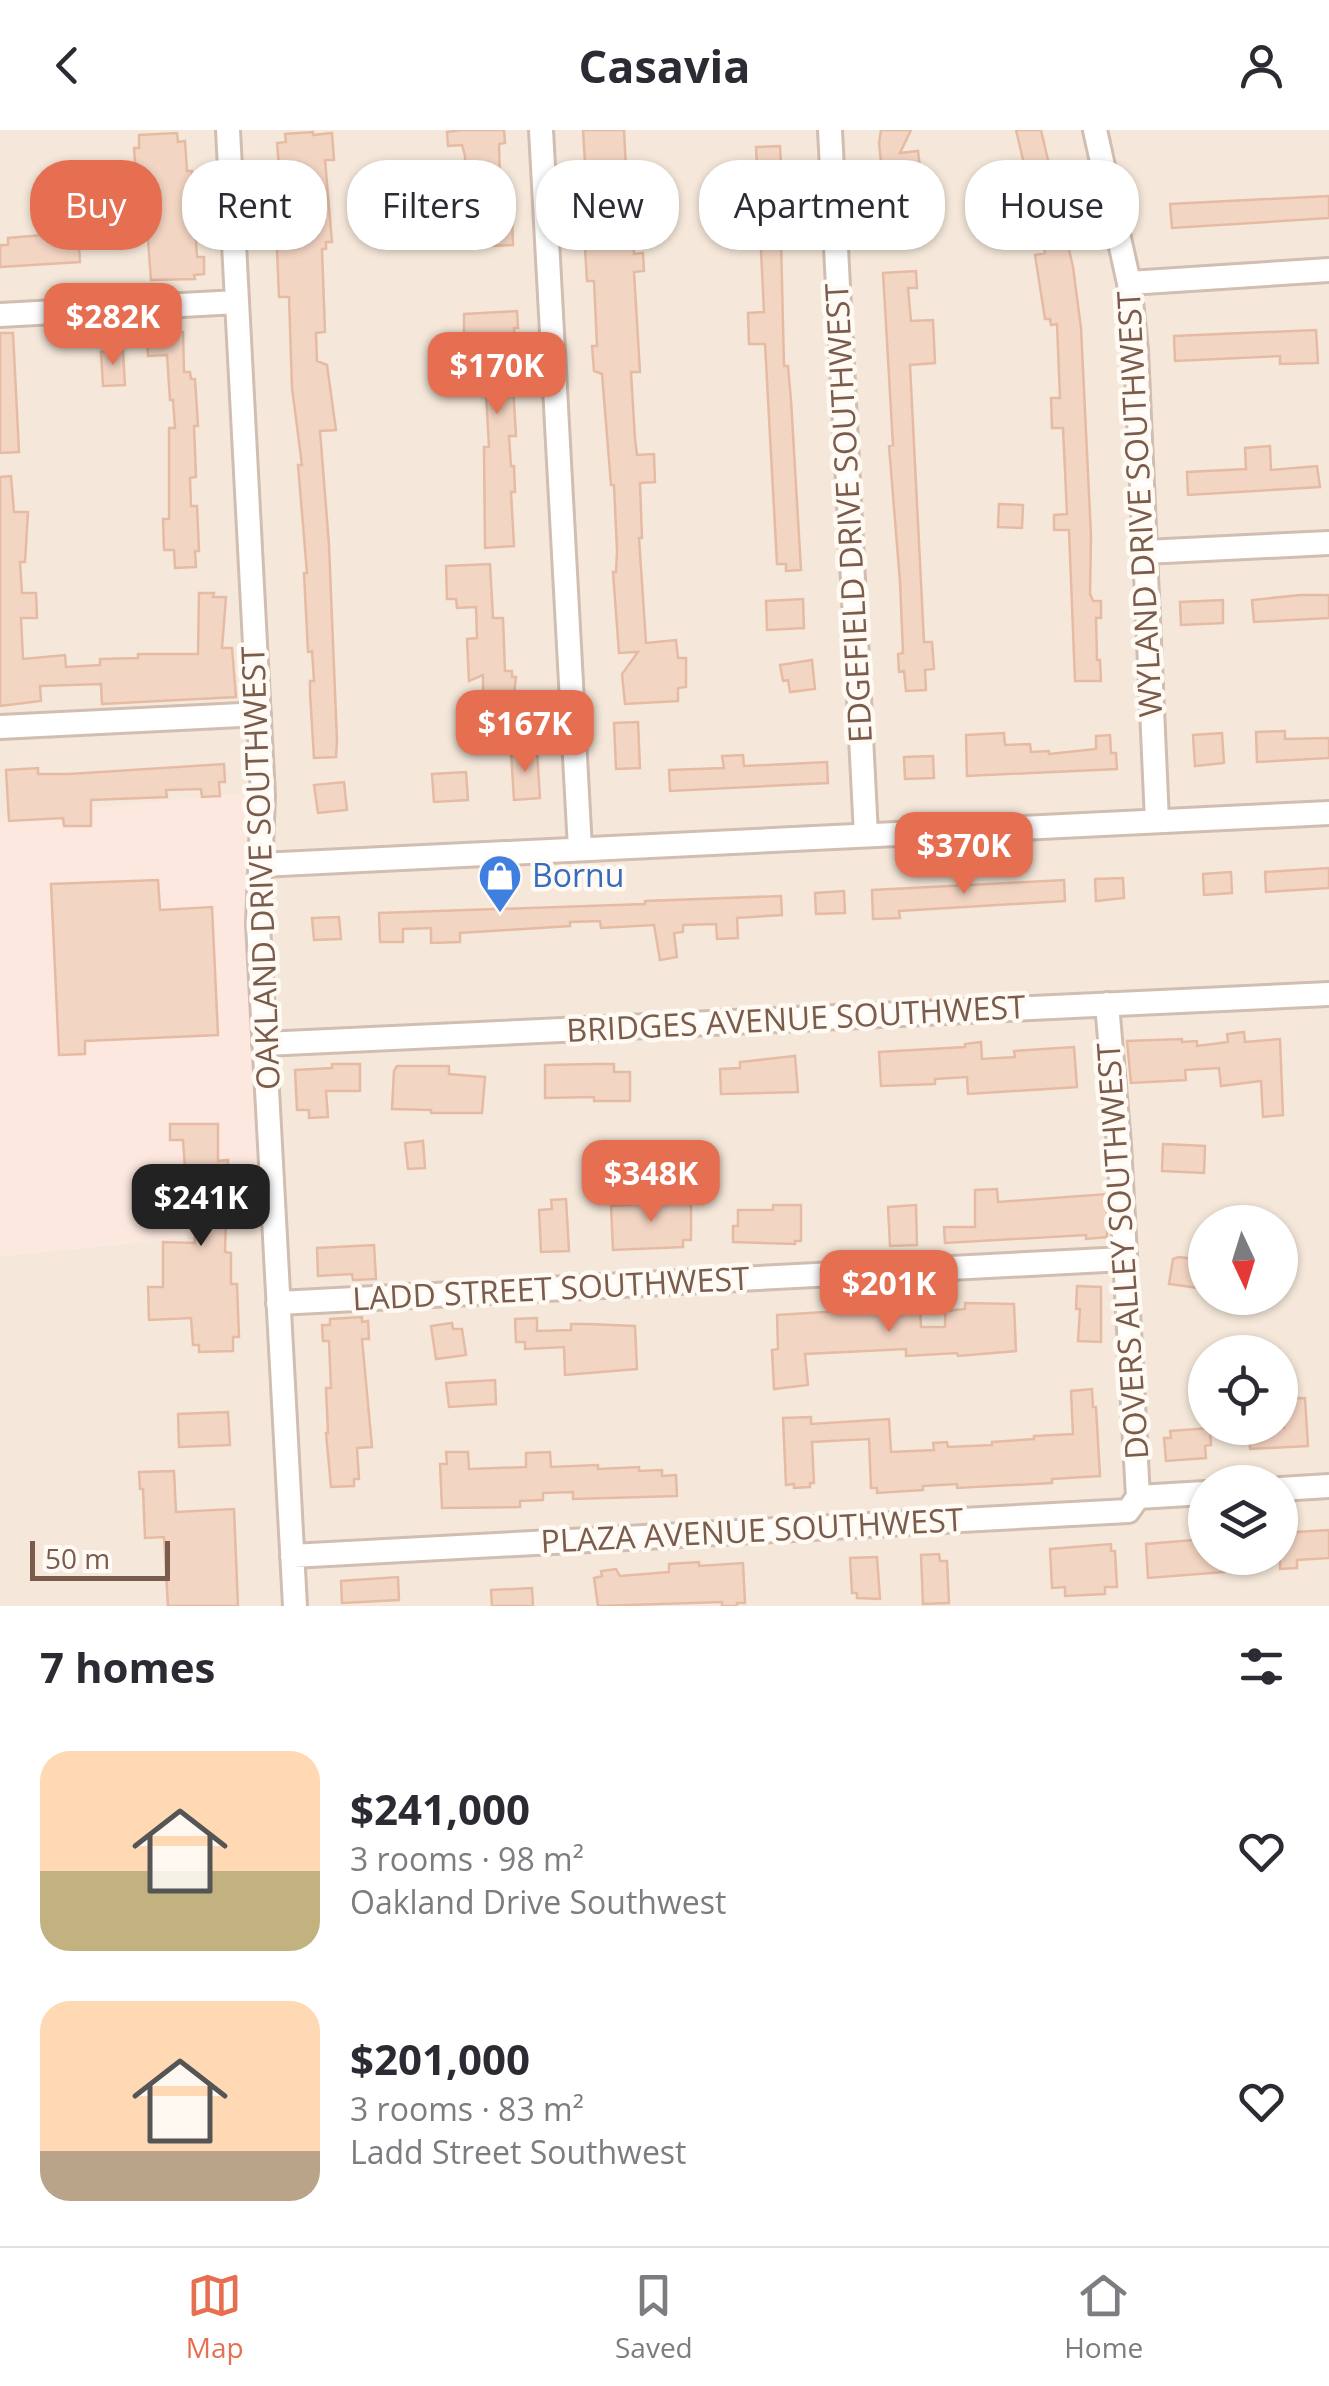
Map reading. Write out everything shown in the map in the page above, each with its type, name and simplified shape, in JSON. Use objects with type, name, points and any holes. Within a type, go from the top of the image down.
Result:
[{"type":"street","name":"OAKLAND DRIVE SOUTHWEST","points":[[228,130],[263,796],[258,924],[294,1606]]},
{"type":"street","points":[[541,130],[580,849]]},
{"type":"street","name":"EDGEFIELD DRIVE SOUTHWEST","points":[[830,130],[866,835]]},
{"type":"street","name":"WYLAND DRIVE SOUTHWEST","points":[[1095,130],[1129,282],[1136,350],[1157,821]]},
{"type":"street","points":[[1129,282],[1329,270]]},
{"type":"street","points":[[0,315],[237,302]]},
{"type":"street","points":[[1145,552],[1329,543]]},
{"type":"street","points":[[0,728],[259,714]]},
{"type":"street","points":[[260,865],[1329,813]]},
{"type":"street","name":"BRIDGES AVENUE SOUTHWEST","points":[[264,1044],[1329,994]]},
{"type":"street","name":"DOVERS ALLEY SOUTHWEST","points":[[1107,1004],[1119,1144],[1138,1497]]},
{"type":"street","name":"LADD STREET SOUTHWEST","points":[[278,1304],[1124,1259]]},
{"type":"street","points":[[1298,1488],[1329,1486]]},
{"type":"street","name":"PLAZA AVENUE SOUTHWEST","points":[[292,1556],[1128,1511],[1138,1497],[1188,1494]]},
{"type":"shaded area","points":[[0,130],[1329,130],[1329,1606],[0,1606],[0,1256],[279,1228],[0,817]]},
{"type":"shaded area","points":[[271,790],[279,1228],[0,1256],[0,817]]},
{"type":"building","points":[[504,130],[499,160],[465,160],[462,145],[448,146],[447,132]]},
{"type":"building","points":[[583,130],[624,130],[626,160],[585,160]]},
{"type":"building","points":[[881,130],[911,130],[900,153],[918,151],[919,160],[881,160]]},
{"type":"building","points":[[1016,130],[1041,130],[1048,160],[1023,160]]},
{"type":"building","points":[[177,133],[178,142],[185,141],[182,250],[197,250],[197,257],[204,257],[204,274],[194,275],[195,279],[151,280],[149,250],[162,250],[162,160],[135,160],[139,135]]},
{"type":"building","points":[[332,133],[334,160],[278,160],[277,143],[286,142],[285,134]]},
{"type":"building","points":[[780,146],[781,160],[757,160],[756,147]]},
{"type":"building","points":[[327,183],[332,242],[327,242]]},
{"type":"building","points":[[1329,196],[1329,218],[1172,228],[1170,204]]},
{"type":"building","points":[[30,236],[30,250],[79,250],[80,262],[0,267],[0,245],[8,245],[8,238]]},
{"type":"building","points":[[277,250],[322,250],[325,332],[316,333],[317,361],[327,365],[336,430],[320,431],[329,545],[336,757],[314,758],[310,681],[314,681],[312,651],[308,652],[307,573],[298,465],[302,465],[292,388],[289,297],[279,297]]},
{"type":"building","points":[[585,250],[643,253],[644,271],[634,272],[640,372],[631,372],[637,455],[654,454],[655,482],[640,483],[639,538],[646,643],[676,640],[678,658],[686,658],[686,687],[678,688],[678,701],[625,704],[622,674],[638,652],[619,653],[613,572],[617,551],[614,485],[602,374],[594,371],[594,281],[587,281]]},
{"type":"building","points":[[761,250],[781,250],[784,366],[788,366],[791,400],[801,570],[786,571],[786,564],[777,564],[765,344],[749,344],[748,313],[764,312]]},
{"type":"building","points":[[1044,250],[1069,250],[1081,328],[1090,594],[1093,601],[1101,601],[1101,618],[1096,618],[1101,681],[1075,681],[1069,530],[1054,530],[1054,515],[1067,514],[1063,428],[1052,428],[1051,398],[1060,398],[1057,324],[1051,325],[1050,319],[1045,319],[1035,255]]},
{"type":"building","points":[[916,271],[917,288],[908,288],[911,321],[933,320],[935,363],[910,365],[924,642],[932,642],[934,669],[925,670],[926,690],[906,691],[898,654],[903,653],[889,446],[893,445],[883,273]]},
{"type":"building","points":[[517,311],[518,328],[514,328],[518,385],[513,386],[516,436],[509,436],[514,466],[514,546],[485,548],[484,447],[489,447],[485,375],[479,375],[477,342],[464,343],[464,314]]},
{"type":"building","points":[[1316,330],[1318,363],[1280,364],[1280,356],[1175,361],[1174,336]]},
{"type":"building","points":[[183,332],[184,372],[190,372],[191,379],[195,379],[196,477],[190,478],[191,506],[197,506],[199,551],[195,551],[196,567],[175,568],[174,550],[164,550],[163,519],[169,519],[169,428],[175,428],[173,400],[167,355],[148,356],[147,333]]},
{"type":"building","points":[[0,333],[13,333],[19,452],[0,453]]},
{"type":"building","points":[[123,351],[125,385],[103,386],[101,352]]},
{"type":"building","points":[[1270,446],[1271,470],[1317,466],[1320,487],[1188,495],[1187,472],[1246,469],[1245,448]]},
{"type":"building","points":[[11,476],[14,512],[28,512],[25,562],[20,562],[22,593],[36,593],[37,618],[21,618],[23,659],[65,655],[66,667],[100,665],[100,659],[138,658],[138,654],[198,654],[199,593],[214,593],[213,597],[226,597],[222,648],[232,648],[236,697],[102,704],[101,684],[40,686],[41,701],[0,706],[0,477]]},
{"type":"building","points":[[999,504],[1023,505],[1022,528],[998,527]]},
{"type":"building","points":[[490,564],[493,618],[503,618],[505,671],[512,671],[512,677],[516,677],[512,711],[488,711],[488,703],[483,703],[483,675],[469,681],[467,639],[477,638],[476,607],[457,608],[456,599],[447,599],[446,566]]},
{"type":"building","points":[[1329,595],[1329,618],[1254,622],[1252,600]]},
{"type":"building","points":[[803,599],[804,628],[767,630],[766,601]]},
{"type":"building","points":[[1223,600],[1223,623],[1181,625],[1180,602]]},
{"type":"building","points":[[812,660],[815,689],[790,692],[780,665]]},
{"type":"building","points":[[638,722],[640,768],[616,769],[614,723]]},
{"type":"building","points":[[1285,731],[1285,739],[1329,738],[1329,758],[1257,762],[1256,732]]},
{"type":"building","points":[[1004,733],[1005,745],[1030,744],[1031,752],[1049,754],[1096,749],[1096,736],[1110,735],[1117,769],[967,776],[966,735]]},
{"type":"building","points":[[1222,733],[1224,763],[1195,766],[1193,735]]},
{"type":"building","points":[[537,751],[540,798],[514,800],[511,752]]},
{"type":"building","points":[[743,755],[744,766],[827,762],[828,783],[670,791],[669,770],[724,768],[722,756]]},
{"type":"building","points":[[933,756],[934,778],[905,779],[904,757]]},
{"type":"building","points":[[224,764],[225,782],[219,782],[220,796],[202,797],[201,789],[166,790],[167,797],[91,800],[91,826],[64,826],[63,818],[9,821],[6,770],[38,768],[38,774],[69,774]]},
{"type":"building","points":[[466,772],[468,800],[434,802],[432,774]]},
{"type":"building","points":[[344,782],[347,810],[318,813],[314,785]]},
{"type":"building","points":[[1329,868],[1329,888],[1266,892],[1265,872]]},
{"type":"building","points":[[1231,872],[1232,893],[1204,895],[1203,874]]},
{"type":"building","points":[[1123,878],[1124,898],[1096,901],[1095,879]]},
{"type":"building","points":[[158,880],[160,910],[212,907],[218,1035],[85,1041],[85,1054],[59,1055],[51,884]]},
{"type":"building","points":[[1064,880],[1065,901],[899,911],[900,918],[873,919],[872,890]]},
{"type":"building","points":[[844,891],[845,913],[816,914],[815,893]]},
{"type":"building","points":[[781,896],[782,915],[737,918],[738,938],[717,939],[716,924],[683,925],[683,932],[674,933],[677,957],[660,960],[654,925],[601,928],[600,921],[460,933],[460,942],[431,943],[431,928],[403,929],[403,942],[380,942],[379,913]]},
{"type":"building","points":[[339,917],[341,939],[314,940],[312,918]]},
{"type":"building","points":[[1244,1032],[1245,1042],[1280,1039],[1283,1115],[1263,1117],[1261,1081],[1221,1086],[1219,1068],[1185,1070],[1186,1080],[1131,1083],[1127,1041],[1182,1039],[1197,1041],[1197,1046],[1228,1042],[1227,1034]]},
{"type":"building","points":[[981,1042],[982,1059],[1015,1057],[1014,1051],[1074,1047],[1077,1087],[968,1094],[967,1077],[935,1079],[935,1084],[881,1086],[879,1052],[965,1047]]},
{"type":"building","points":[[795,1056],[798,1092],[721,1094],[720,1069],[740,1068],[740,1062]]},
{"type":"building","points":[[332,1064],[360,1064],[360,1091],[326,1091],[328,1117],[309,1118],[309,1110],[297,1110],[295,1070],[332,1068]]},
{"type":"building","points":[[614,1064],[614,1072],[630,1072],[630,1101],[545,1098],[545,1065]]},
{"type":"building","points":[[397,1066],[449,1066],[449,1074],[485,1077],[482,1113],[392,1109]]},
{"type":"building","points":[[170,1124],[218,1124],[218,1161],[228,1160],[225,1252],[231,1253],[231,1284],[237,1284],[239,1337],[233,1337],[233,1351],[199,1352],[199,1345],[193,1345],[191,1318],[149,1320],[148,1287],[163,1287],[163,1242],[195,1243],[193,1190],[175,1191],[174,1169],[185,1169],[183,1140],[170,1140]]},
{"type":"building","points":[[423,1141],[425,1168],[408,1169],[405,1143]]},
{"type":"building","points":[[1163,1144],[1205,1146],[1204,1173],[1162,1171]]},
{"type":"building","points":[[997,1189],[998,1202],[1107,1194],[1107,1237],[945,1243],[944,1227],[975,1227],[975,1190]]},
{"type":"building","points":[[566,1199],[569,1251],[541,1252],[539,1210],[552,1209],[551,1200]]},
{"type":"building","points":[[691,1200],[691,1240],[683,1240],[683,1247],[613,1250],[611,1206]]},
{"type":"building","points":[[773,1205],[801,1205],[801,1241],[733,1242],[738,1210],[773,1210]]},
{"type":"building","points":[[916,1205],[917,1245],[890,1246],[888,1207]]},
{"type":"building","points":[[374,1245],[376,1279],[353,1280],[352,1274],[318,1276],[317,1248]]},
{"type":"building","points":[[1188,1258],[1188,1287],[1169,1284],[1173,1259]]},
{"type":"building","points":[[1077,1286],[1101,1287],[1101,1342],[1078,1341]]},
{"type":"building","points":[[965,1303],[1014,1304],[1016,1351],[958,1356],[906,1356],[906,1349],[805,1354],[808,1385],[774,1389],[772,1350],[778,1349],[777,1315],[920,1306],[921,1327],[945,1327],[945,1311],[965,1309]]},
{"type":"building","points":[[362,1317],[362,1322],[368,1321],[369,1339],[362,1339],[372,1447],[357,1448],[359,1479],[354,1479],[354,1486],[331,1487],[326,1433],[326,1388],[331,1388],[329,1341],[323,1341],[322,1325],[330,1325],[330,1319]]},
{"type":"building","points":[[537,1318],[537,1331],[571,1330],[571,1324],[635,1326],[637,1369],[565,1375],[564,1347],[525,1349],[525,1342],[516,1342],[515,1319]]},
{"type":"building","points":[[452,1323],[453,1329],[462,1329],[466,1355],[436,1359],[431,1326]]},
{"type":"building","points":[[495,1380],[496,1404],[449,1407],[446,1383]]},
{"type":"building","points":[[1092,1389],[1100,1476],[1052,1479],[1052,1483],[923,1486],[923,1490],[877,1493],[877,1488],[871,1488],[869,1439],[812,1442],[814,1483],[810,1487],[786,1485],[783,1418],[811,1417],[811,1424],[889,1419],[891,1452],[934,1450],[933,1443],[947,1442],[948,1447],[992,1445],[1034,1436],[1073,1434],[1071,1391]]},
{"type":"building","points":[[1298,1398],[1305,1398],[1308,1446],[1250,1449],[1250,1445],[1298,1445]]},
{"type":"building","points":[[228,1412],[230,1445],[179,1447],[178,1414]]},
{"type":"building","points":[[1188,1430],[1188,1445],[1211,1445],[1205,1446],[1206,1458],[1166,1461],[1164,1438],[1171,1438],[1170,1431]]},
{"type":"building","points":[[446,1452],[468,1452],[469,1469],[526,1467],[526,1453],[550,1452],[551,1467],[598,1465],[598,1469],[662,1470],[662,1476],[676,1475],[677,1496],[573,1499],[573,1492],[543,1493],[543,1500],[520,1501],[520,1507],[442,1508],[440,1464],[447,1464]]},
{"type":"building","points":[[174,1471],[176,1512],[234,1509],[238,1606],[168,1606],[164,1537],[145,1538],[139,1472]]},
{"type":"building","points":[[1329,1530],[1329,1558],[1298,1560],[1298,1532]]},
{"type":"building","points":[[1188,1540],[1188,1575],[1148,1578],[1146,1544]]},
{"type":"building","points":[[1111,1544],[1117,1587],[1105,1587],[1105,1594],[1065,1596],[1065,1587],[1052,1588],[1050,1549]]},
{"type":"building","points":[[939,1554],[940,1561],[947,1561],[949,1603],[923,1604],[921,1555]]},
{"type":"building","points":[[877,1557],[880,1599],[857,1598],[857,1593],[852,1593],[850,1558]]},
{"type":"building","points":[[699,1562],[699,1566],[743,1563],[745,1603],[598,1606],[594,1578],[602,1576],[601,1571],[616,1569],[620,1576],[669,1572],[669,1564]]},
{"type":"building","points":[[398,1577],[399,1600],[342,1603],[341,1581]]},
{"type":"building","points":[[532,1588],[533,1606],[492,1606],[491,1590]]},
{"type":"place","name":"Bornu","points":[[500,914]]}]
